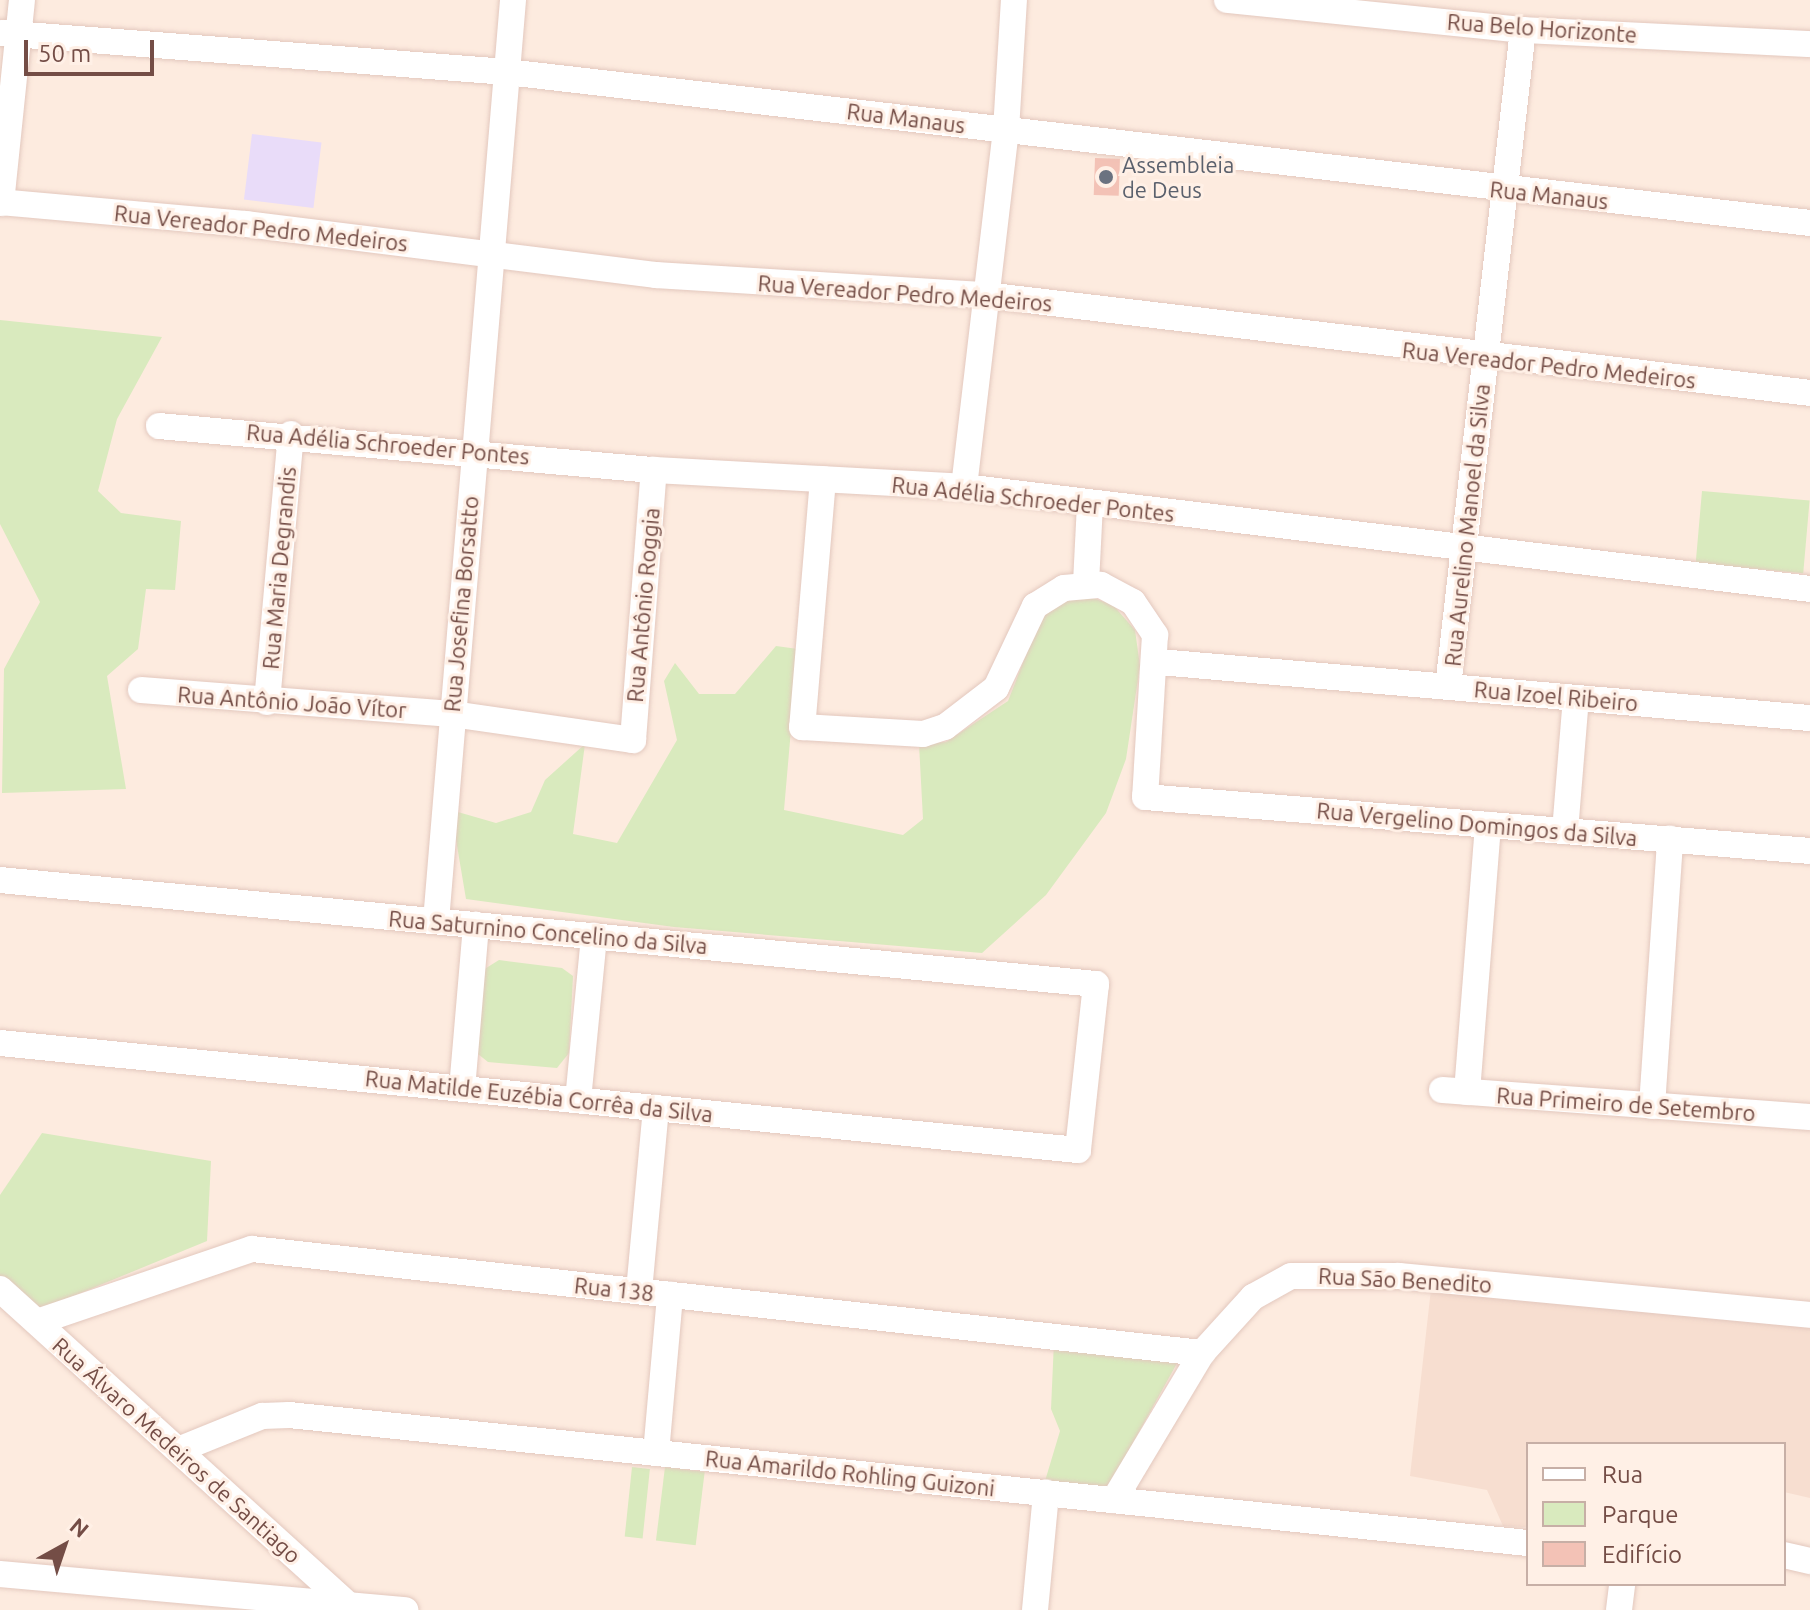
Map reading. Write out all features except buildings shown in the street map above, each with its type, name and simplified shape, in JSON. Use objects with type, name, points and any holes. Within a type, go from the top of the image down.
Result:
[{"type":"street","points":[[0,202],[10,35],[22,0]]},
{"type":"street","name":"Rua Josefina Borsatto","points":[[436,921],[513,0]]},
{"type":"street","points":[[964,487],[1006,130],[1014,0]]},
{"type":"street","name":"Rua Belo Horizonte","points":[[1227,0],[1523,30],[1810,44]]},
{"type":"street","name":"Rua Aurelino Manoel da Silva","points":[[1448,687],[1461,548],[1486,360],[1523,30]]},
{"type":"street","name":"Rua Manaus","points":[[10,35],[507,72],[1810,223]]},
{"type":"street","name":"Rua Vereador Pedro Medeiros","points":[[0,202],[492,254],[656,275],[985,295],[1486,360],[1810,393]]},
{"type":"street","name":"Rua Adélia Schroeder Pontes","points":[[159,426],[291,434],[654,470],[964,487],[1090,505],[1810,589]]},
{"type":"street","name":"Rua Maria Degrandis","points":[[267,702],[291,434]]},
{"type":"street","name":"Rua Antônio Roggia","points":[[633,740],[654,470]]},
{"type":"street","points":[[823,479],[802,727],[923,734],[945,727],[996,688],[1029,613],[1053,593],[1086,583],[1111,588],[1141,610],[1159,662]]},
{"type":"street","points":[[1086,583],[1090,505]]},
{"type":"street","name":"Rua Izoel Ribeiro","points":[[1159,662],[1810,718]]},
{"type":"street","name":"Rua Vergelino Domingos da Silva","points":[[1159,662],[1145,797],[1810,851]]},
{"type":"street","name":"Rua Antônio João Vítor","points":[[141,690],[452,714],[633,740]]},
{"type":"street","points":[[1565,831],[1576,698]]},
{"type":"street","name":"Rua Primeiro de Setembro","points":[[1488,825],[1454,1091],[1810,1117]]},
{"type":"street","points":[[1652,1106],[1670,839]]},
{"type":"street","name":"Rua Saturnino Concelino da Silva","points":[[0,880],[1096,984],[1078,1150]]},
{"type":"street","points":[[462,1089],[476,925]]},
{"type":"street","points":[[578,1100],[594,936]]},
{"type":"street","name":"Rua Matilde Euzébia Corrêa da Silva","points":[[0,1043],[1078,1150]]},
{"type":"street","points":[[639,1291],[656,1108]]},
{"type":"street","name":"Rua 138","points":[[37,1322],[252,1249],[1202,1353]]},
{"type":"street","name":"Rua São Benedito","points":[[1114,1500],[1202,1353],[1270,1285],[1339,1272],[1810,1315]]},
{"type":"street","name":"Rua Álvaro Medeiros de Santiago","points":[[0,1289],[351,1607]]},
{"type":"street","points":[[656,1453],[670,1295]]},
{"type":"street","name":"Rua Amarildo Rohling Guizoni","points":[[178,1450],[273,1414],[1526,1543]]},
{"type":"street","points":[[1035,1610],[1046,1493]]},
{"type":"street","points":[[1786,1555],[1810,1561]]},
{"type":"street","points":[[0,1574],[405,1610]]},
{"type":"street","points":[[1619,1610],[1622,1586]]},
{"type":"shaded area","points":[[252,134],[321,143],[313,208],[244,200]]},
{"type":"shaded area","points":[[1432,1280],[1810,1323],[1810,1498],[1786,1492],[1786,1442],[1526,1442],[1526,1527],[1503,1526],[1487,1490],[1410,1476]]},
{"type":"green space","points":[[0,320],[162,337],[117,419],[98,491],[121,513],[181,521],[175,590],[146,589],[138,649],[107,676],[126,789],[2,793],[4,669],[40,602],[0,524]]},
{"type":"green space","points":[[1702,491],[1810,500],[1803,573],[1696,564]]},
{"type":"green space","points":[[1090,597],[1113,605],[1135,630],[1140,666],[1126,759],[1106,813],[1046,895],[982,953],[674,927],[466,899],[451,810],[496,823],[531,812],[545,780],[585,744],[573,834],[617,843],[677,740],[664,681],[675,663],[699,694],[735,694],[776,646],[798,649],[784,810],[903,835],[923,819],[919,744],[946,742],[1008,701],[1040,619],[1062,599]]},
{"type":"green space","points":[[499,960],[562,968],[573,976],[569,1053],[557,1068],[488,1062],[478,1054],[483,970]]},
{"type":"green space","points":[[42,1133],[211,1161],[207,1241],[37,1311],[0,1277],[0,1195]]},
{"type":"green space","points":[[1054,1341],[1181,1356],[1108,1488],[1045,1481],[1060,1431],[1051,1409]]},
{"type":"green space","points":[[632,1467],[650,1469],[643,1538],[625,1537]]},
{"type":"green space","points":[[665,1467],[705,1472],[696,1545],[656,1540]]},
{"type":"place","name":"Assembleia de Deus","points":[[1106,177]]}]
